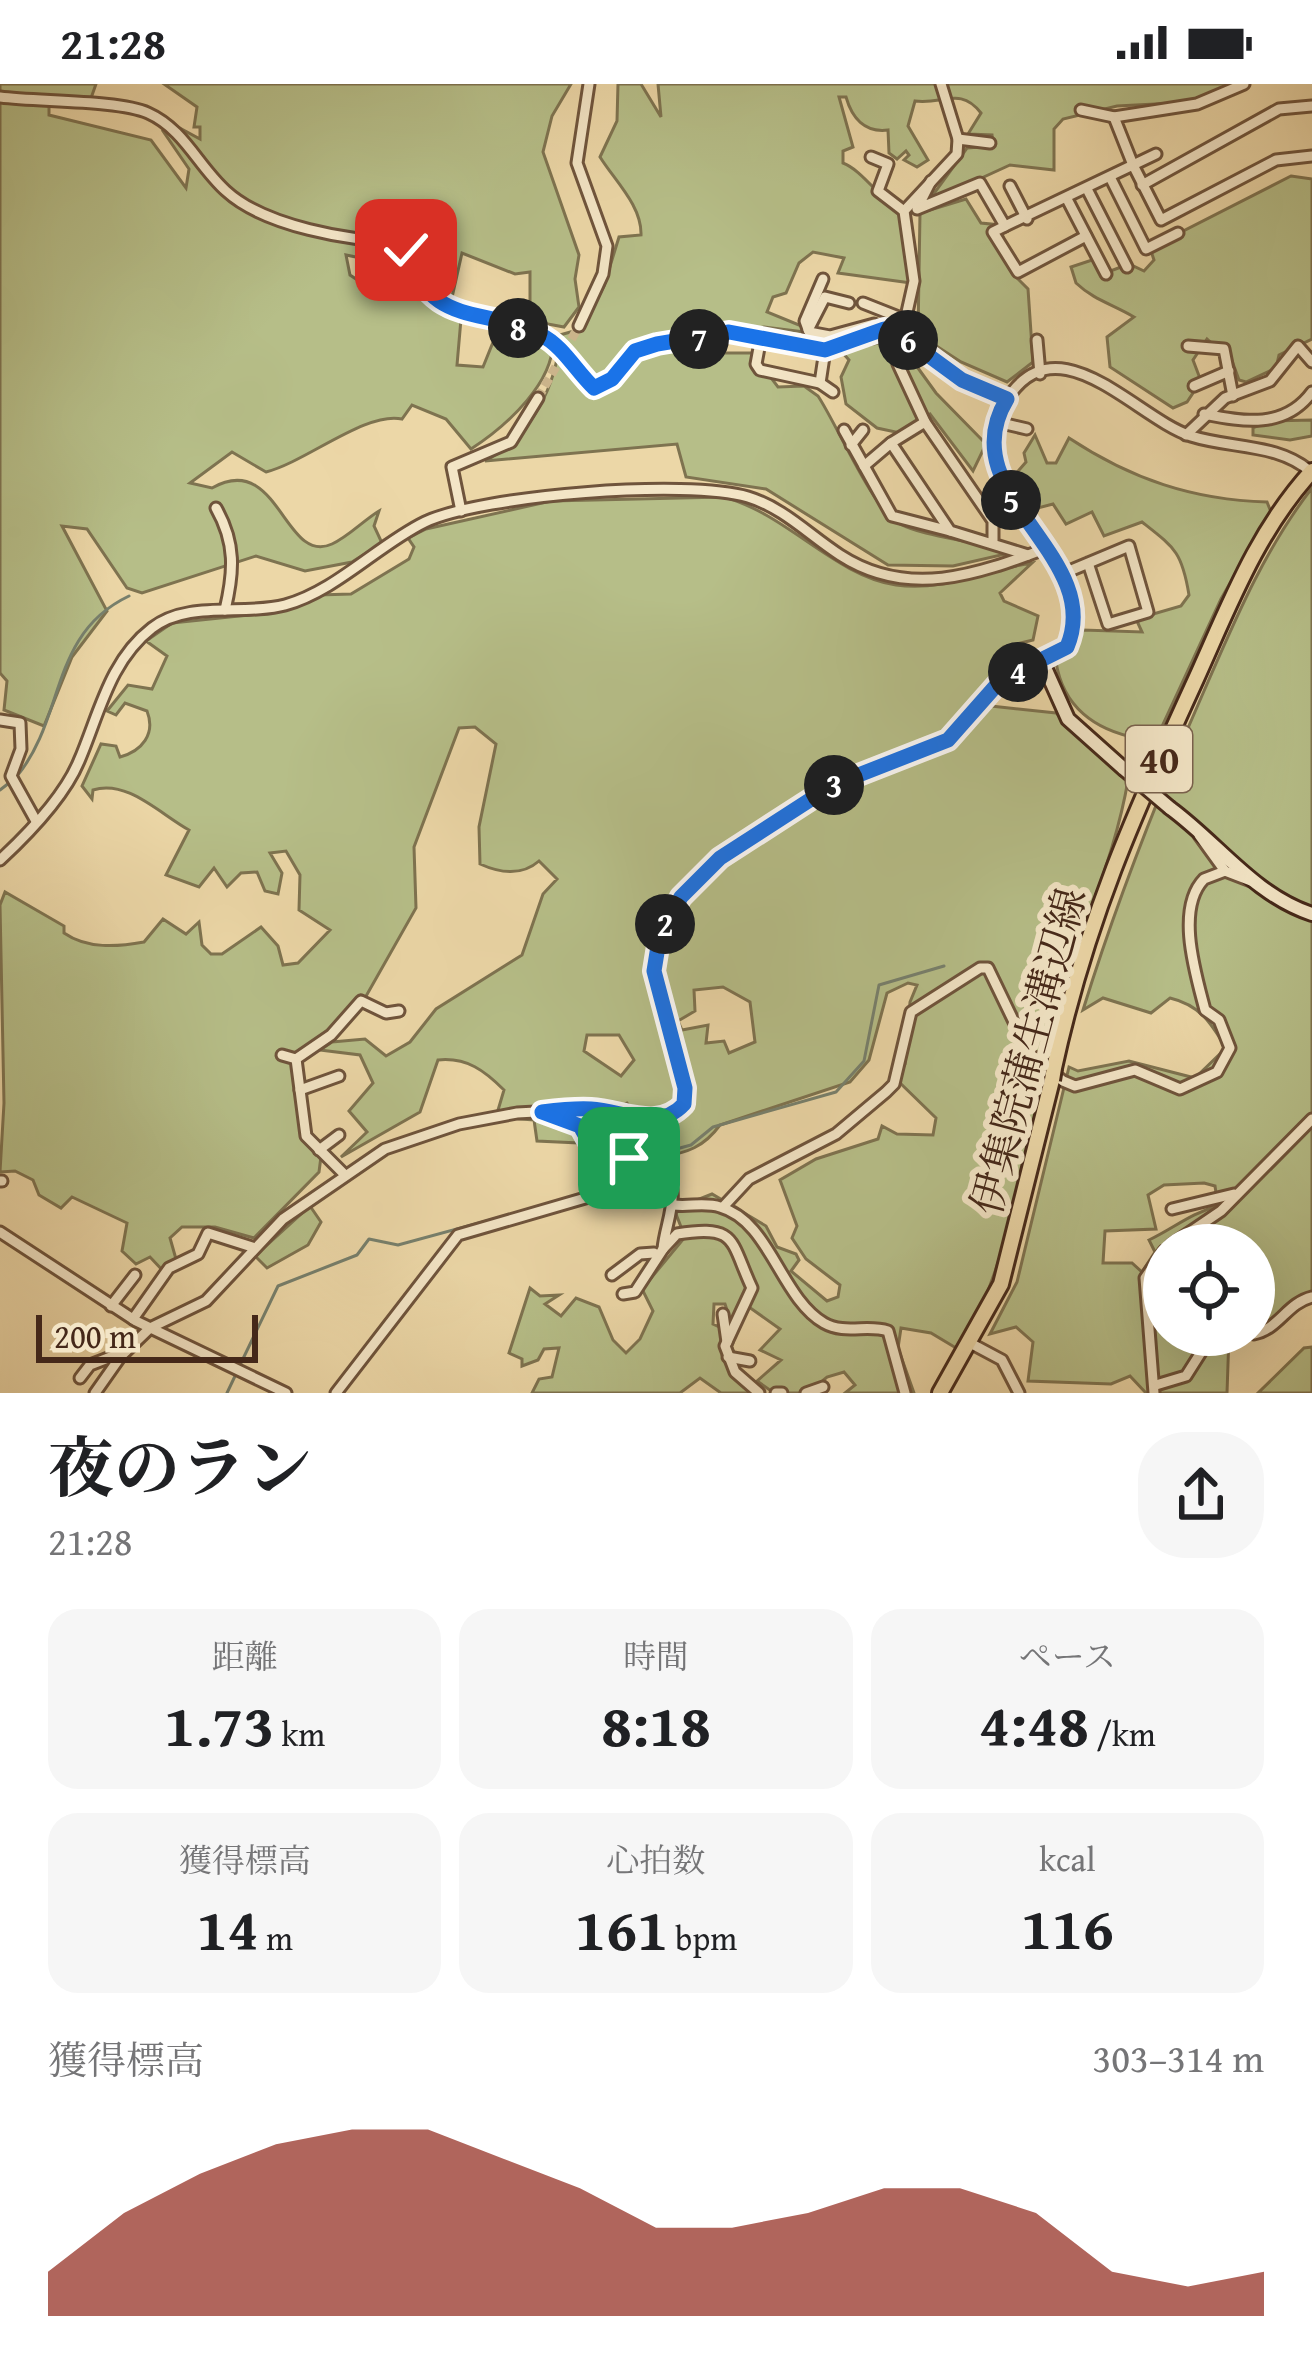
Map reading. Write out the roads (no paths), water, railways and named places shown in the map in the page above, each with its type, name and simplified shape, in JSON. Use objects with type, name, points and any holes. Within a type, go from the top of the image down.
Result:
[{"type":"main road","name":"伊集院蒲生溝辺線","points":[[940,1393],[972,1344],[1001,1284],[1081,954],[1110,870],[1264,532],[1311,471]]},
{"type":"street","points":[[579,326],[603,274],[607,246],[577,163],[589,84]]},
{"type":"street","points":[[904,211],[957,154],[958,139],[941,84]]},
{"type":"street","points":[[1081,110],[1114,116],[1197,104],[1244,84]]},
{"type":"street","points":[[0,97],[146,111],[182,137],[236,198],[285,222],[356,242],[401,241],[415,278],[431,298],[542,335],[594,388],[612,379],[635,351],[657,344],[729,332],[825,350],[884,329]]},
{"type":"street","points":[[1142,185],[1280,110],[1312,106]]},
{"type":"street","points":[[1114,116],[1167,239]]},
{"type":"street","points":[[958,139],[990,143]]},
{"type":"street","points":[[1086,236],[1018,272],[993,232],[1156,154]]},
{"type":"street","points":[[1161,220],[1276,160],[1312,156]]},
{"type":"street","points":[[871,157],[888,164],[877,183],[880,194],[904,211],[914,280],[898,364],[926,422],[992,521],[993,541]]},
{"type":"street","points":[[931,181],[931,190],[917,206],[920,211],[993,176]]},
{"type":"street","points":[[1110,177],[1146,249],[1178,233]]},
{"type":"street","points":[[980,183],[1005,226]]},
{"type":"street","points":[[1010,186],[1027,219]]},
{"type":"street","points":[[1088,189],[1127,267]]},
{"type":"street","points":[[1067,199],[1106,274]]},
{"type":"street","points":[[808,330],[805,321],[824,280]]},
{"type":"street","points":[[808,330],[826,296],[848,303]]},
{"type":"street","points":[[863,303],[905,330],[962,380],[1007,399]]},
{"type":"street","points":[[808,330],[830,336],[867,325],[905,330]]},
{"type":"street","points":[[761,338],[756,364],[760,370],[820,383],[832,392]]},
{"type":"street","points":[[1037,340],[1040,374]]},
{"type":"street","points":[[1188,346],[1224,349],[1232,396]]},
{"type":"street","points":[[1186,435],[1204,415],[1232,396],[1270,381],[1298,346],[1312,362]]},
{"type":"street","points":[[820,383],[825,350]]},
{"type":"street","points":[[95,1393],[126,1351],[151,1328],[212,1297],[255,1248],[314,1193],[417,1137],[485,1118],[542,1112],[591,1109],[653,1120],[676,1112],[685,1102],[685,1088],[654,971],[660,934],[681,897],[720,858],[833,785],[948,740],[1001,680],[1060,654],[1073,632],[1075,617],[1062,574],[999,475],[993,449],[1007,399],[1040,374],[1069,370],[1108,383],[1186,435],[1277,452],[1311,471]]},
{"type":"street","points":[[1194,386],[1229,371]]},
{"type":"street","points":[[1204,415],[1252,424],[1300,409],[1312,392]]},
{"type":"street","points":[[461,512],[452,467],[511,442],[538,398]]},
{"type":"street","points":[[864,466],[926,422]]},
{"type":"street","points":[[997,422],[1027,429]]},
{"type":"street","points":[[844,430],[892,516],[993,541],[1028,555]]},
{"type":"street","points":[[851,445],[862,430]]},
{"type":"street","points":[[892,443],[950,531]]},
{"type":"street","points":[[0,860],[78,764],[92,718],[132,648],[170,618],[286,604],[305,597],[427,521],[584,496],[709,490],[773,507],[838,554],[890,579],[945,580],[1047,548]]},
{"type":"street","points":[[216,508],[231,544],[233,576],[225,610]]},
{"type":"street","points":[[1062,574],[1088,563],[1129,546],[1148,612],[1108,624],[1088,563]]},
{"type":"street","points":[[1042,661],[1067,719],[1197,827],[1251,881]]},
{"type":"street","points":[[0,720],[20,723],[21,749],[11,776],[0,783]]},
{"type":"street","points":[[11,776],[36,821]]},
{"type":"street","points":[[1197,827],[1206,849],[1225,871],[1312,914]]},
{"type":"street","points":[[723,1207],[749,1179],[836,1134],[886,1092],[897,1072],[911,1012],[980,968],[988,968],[1029,1053],[1075,1086],[1135,1070],[1180,1089],[1217,1072],[1230,1048],[1219,1020],[1205,1010],[1191,936],[1191,905],[1204,879],[1225,871]]},
{"type":"street","points":[[296,1059],[331,1035],[361,1001],[391,1014],[399,1011]]},
{"type":"street","points":[[282,1055],[296,1059]]},
{"type":"street","points":[[296,1059],[306,1136],[344,1174]]},
{"type":"street","points":[[300,1090],[339,1076]]},
{"type":"street","points":[[542,1112],[580,1126],[596,1155],[629,1158],[637,1166]]},
{"type":"street","points":[[1202,1224],[1312,1119]]},
{"type":"street","points":[[320,1150],[339,1135]]},
{"type":"street","points":[[336,1393],[458,1234],[599,1194],[637,1166],[658,1165],[674,1205],[659,1250],[635,1292],[622,1298]]},
{"type":"street","points":[[1172,1209],[1234,1194]]},
{"type":"street","points":[[674,1205],[723,1207],[743,1221],[795,1299],[821,1321],[834,1328],[888,1331],[905,1393]]},
{"type":"street","points":[[643,1258],[677,1234],[713,1229],[733,1239],[752,1288],[727,1342]]},
{"type":"street","points":[[0,1232],[133,1319],[286,1393]]},
{"type":"street","points":[[133,1319],[170,1268],[197,1254],[208,1233],[255,1248]]},
{"type":"street","points":[[612,1276],[640,1254],[659,1250]]},
{"type":"street","points":[[111,1306],[134,1276]]},
{"type":"street","points":[[1275,1324],[1296,1301],[1312,1297]]},
{"type":"street","points":[[722,1314],[728,1357],[758,1393]]},
{"type":"street","points":[[972,1344],[1002,1360],[1019,1393]]},
{"type":"street","points":[[80,1378],[90,1365],[126,1351]]},
{"type":"street","points":[[1152,1356],[1155,1389],[1186,1376],[1199,1356]]},
{"type":"street","points":[[728,1357],[750,1360]]},
{"type":"street","points":[[806,1393],[823,1387]]},
{"type":"waterway","points":[[17,776],[33,753],[71,654],[103,612],[129,596]]},
{"type":"waterway","points":[[0,790],[9,783]]},
{"type":"waterway","points":[[636,1160],[691,1145],[713,1127],[836,1092],[864,1061],[879,985],[944,966]]},
{"type":"waterway","points":[[605,1185],[630,1165]]},
{"type":"waterway","points":[[240,1365],[278,1286],[357,1255],[369,1239],[398,1245],[574,1197]]},
{"type":"waterway","points":[[227,1393],[236,1374]]},
{"type":"tunnel","points":[[538,398],[579,326]]}]
